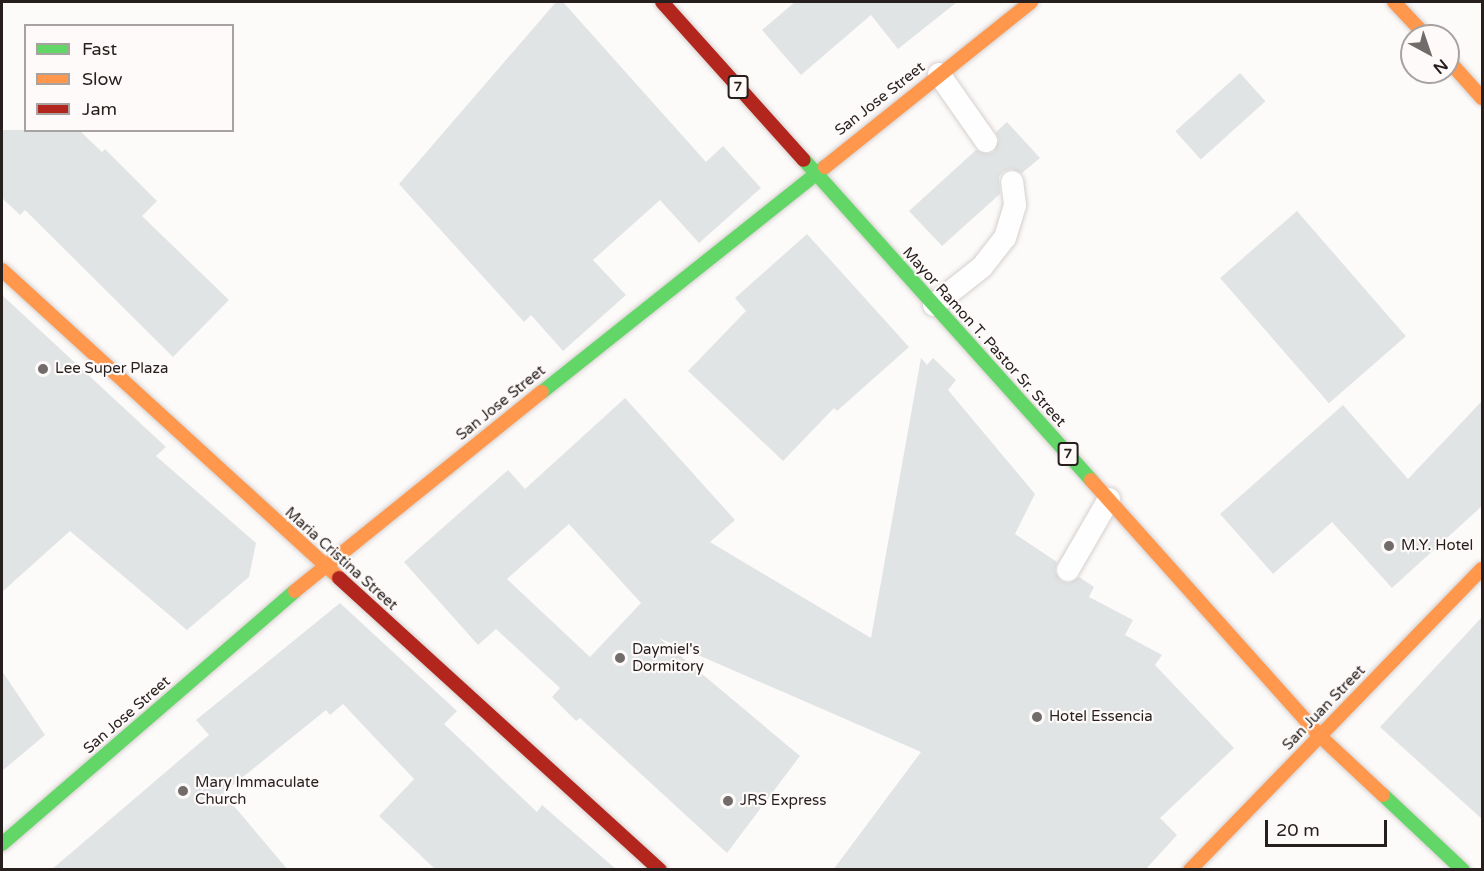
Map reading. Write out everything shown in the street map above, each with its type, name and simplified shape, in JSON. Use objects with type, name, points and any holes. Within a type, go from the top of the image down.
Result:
[{"type":"street","name":"Mayor Ramon T. Pastor Sr. Street","points":[[662,2],[1321,737],[1463,870]]},
{"type":"street","name":"San Jose Street","points":[[2,844],[324,567],[814,172],[1031,2]]},
{"type":"street","points":[[1394,2],[1415,24]]},
{"type":"street","points":[[1460,73],[1482,98]]},
{"type":"street","name":"Maria Cristina Street","points":[[2,270],[324,567],[660,870]]},
{"type":"street","name":"San Juan Street","points":[[1190,870],[1482,570]]},
{"type":"lane","points":[[939,74],[986,141]]},
{"type":"lane","points":[[934,305],[982,267],[1005,237],[1015,205],[1012,182]]},
{"type":"lane","points":[[1068,570],[1109,499]]},
{"type":"building","points":[[556,2],[563,2],[706,162],[723,146],[761,188],[699,243],[660,200],[593,260],[626,295],[563,351],[531,315],[524,322],[399,184]]},
{"type":"building","points":[[795,2],[957,2],[898,49],[871,15],[801,75],[762,30]]},
{"type":"building","points":[[1240,73],[1265,101],[1201,159],[1175,131]]},
{"type":"building","points":[[1007,122],[1040,158],[1022,173],[1011,169],[1003,172],[999,177],[1000,194],[942,246],[909,211],[976,150],[987,154],[994,152],[999,140],[996,132]]},
{"type":"building","points":[[2,130],[81,132],[102,152],[105,149],[157,201],[142,216],[229,300],[173,357],[25,210],[20,215],[2,198]]},
{"type":"building","points":[[1297,211],[1406,336],[1329,403],[1220,278]]},
{"type":"building","points":[[807,234],[909,347],[837,411],[834,408],[783,461],[688,371],[746,311],[735,298]]},
{"type":"building","points":[[2,295],[166,447],[156,456],[256,543],[249,577],[187,630],[70,531],[2,592]]},
{"type":"building","points":[[921,358],[927,365],[933,358],[956,380],[948,390],[1035,494],[1015,534],[1057,562],[1055,571],[1061,581],[1069,583],[1079,577],[1094,587],[1089,597],[1133,620],[1125,635],[1162,655],[1155,665],[1234,748],[1160,818],[1177,835],[1145,870],[833,870],[921,752],[659,638],[800,756],[727,853],[580,718],[576,721],[552,697],[560,688],[496,629],[478,645],[404,562],[508,470],[525,489],[625,398],[735,520],[710,542],[871,638]],"holes":[[[569,524],[641,603],[590,657],[507,579]]]},
{"type":"building","points":[[1482,401],[1482,506],[1392,588],[1332,522],[1273,574],[1220,514],[1343,405],[1408,479]]},
{"type":"building","points":[[340,603],[457,711],[444,724],[537,812],[542,805],[617,870],[436,870],[379,816],[414,779],[343,704],[330,715],[326,710],[223,793],[288,870],[51,870],[209,735],[196,720]]},
{"type":"building","points":[[1482,617],[1482,819],[1380,727]]},
{"type":"building","points":[[2,671],[45,735],[2,771]]},
{"type":"traffic: fast","points":[[804,160],[1091,480]]},
{"type":"traffic: fast","points":[[542,392],[825,167]]},
{"type":"traffic: fast","points":[[2,844],[295,591]]},
{"type":"traffic: fast","points":[[1383,795],[1463,870]]},
{"type":"traffic: slow","points":[[825,167],[1031,2]]},
{"type":"traffic: slow","points":[[1394,2],[1415,24]]},
{"type":"traffic: slow","points":[[1460,73],[1482,98]]},
{"type":"traffic: slow","points":[[2,270],[339,578]]},
{"type":"traffic: slow","points":[[295,591],[542,392]]},
{"type":"traffic: slow","points":[[1091,480],[1321,737],[1383,795]]},
{"type":"traffic: slow","points":[[1190,870],[1482,569]]},
{"type":"traffic: jam","points":[[662,2],[804,160]]},
{"type":"traffic: jam","points":[[339,578],[660,870]]},
{"type":"place","name":"Lee Super Plaza","points":[[43,369]]},
{"type":"place","name":"M.Y. Hotel","points":[[1389,546]]},
{"type":"place","name":"Daymiel's Dormitory","points":[[620,658]]},
{"type":"place","name":"Hotel Essencia","points":[[1037,717]]},
{"type":"place","name":"Mary Immaculate Church","points":[[183,791]]},
{"type":"place","name":"JRS Express","points":[[728,801]]}]
